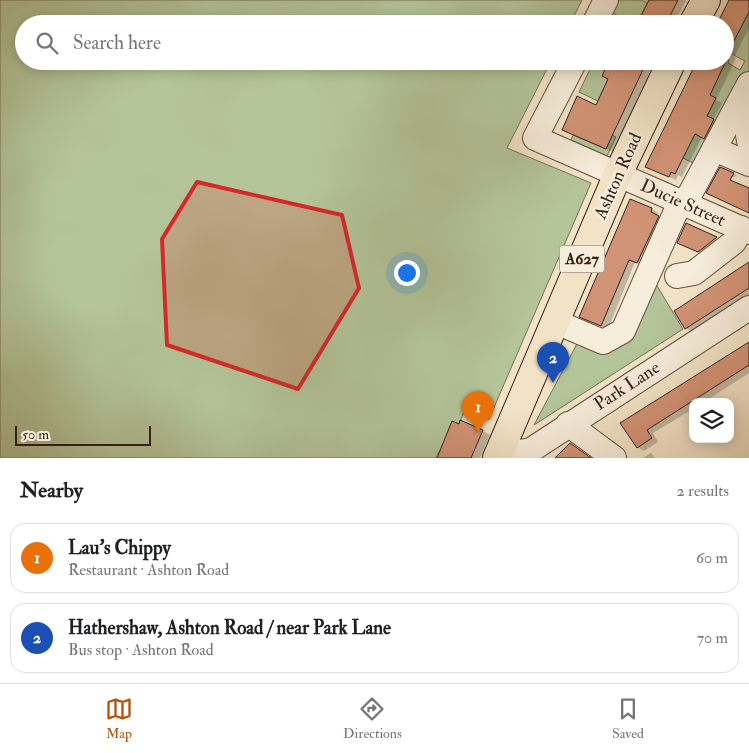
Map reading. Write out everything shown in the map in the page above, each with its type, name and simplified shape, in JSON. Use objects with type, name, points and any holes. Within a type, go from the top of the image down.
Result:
[{"type":"highway","points":[[698,15],[706,0]]},
{"type":"highway","name":"Ashton Road","points":[[500,452],[618,174],[668,70]]},
{"type":"street","points":[[598,15],[606,0]]},
{"type":"street","name":"Ducie Street","points":[[570,70],[536,138],[745,230]]},
{"type":"street","points":[[745,91],[749,142]]},
{"type":"street","points":[[556,322],[603,342],[622,330],[676,211],[690,194],[745,91]]},
{"type":"street","points":[[714,149],[749,164]]},
{"type":"street","points":[[677,276],[694,273],[734,242],[745,230]]},
{"type":"street","name":"Park Lane","points":[[500,452],[531,450],[568,424],[749,308]]},
{"type":"street","points":[[568,424],[614,458]]},
{"type":"highlighted area","points":[[197,182],[342,215],[359,288],[298,389],[167,345],[162,239]]},
{"type":"green space","points":[[0,0],[582,0],[574,15],[15,15],[15,70],[546,70],[507,148],[591,183],[489,419],[465,410],[459,424],[452,422],[448,432],[447,454],[439,451],[436,458],[0,458]]},
{"type":"green space","points":[[619,0],[641,0],[647,3],[641,15],[617,15],[612,13]]},
{"type":"green space","points":[[749,12],[749,75],[699,166],[679,156],[722,70],[734,70],[734,66],[740,70],[745,61],[734,55],[734,41]]},
{"type":"green space","points":[[590,70],[609,70],[604,73],[603,76],[608,79],[598,101],[579,92]]},
{"type":"green space","points":[[573,135],[606,149],[612,135],[616,137],[607,156],[571,140]]},
{"type":"green space","points":[[651,276],[683,329],[534,425],[579,340],[600,349]]},
{"type":"building","points":[[649,0],[678,0],[670,15],[642,15]]},
{"type":"building","points":[[729,0],[749,0],[749,12],[734,41],[734,15],[722,15]]},
{"type":"building","points":[[605,70],[643,70],[606,149],[562,130],[577,96],[596,105],[608,79],[602,76]]},
{"type":"building","points":[[693,70],[722,70],[710,95],[716,98],[707,116],[714,119],[704,139],[695,134],[675,174],[671,172],[669,177],[645,167]]},
{"type":"building","points":[[720,167],[734,173],[730,180],[749,188],[749,213],[706,193]]},
{"type":"building","points":[[630,199],[652,208],[651,212],[659,216],[637,263],[629,260],[601,326],[579,317]]},
{"type":"building","points":[[686,223],[717,237],[698,252],[677,243]]},
{"type":"building","points":[[749,262],[749,288],[685,329],[674,311]]},
{"type":"building","points":[[749,342],[749,365],[697,398],[689,398],[689,403],[647,430],[652,438],[637,448],[620,423]]},
{"type":"building","points":[[460,420],[483,430],[471,458],[437,458],[452,421],[459,424]]},
{"type":"building","points":[[570,443],[591,458],[555,458]]},
{"type":"place","name":"Hathershaw, Ashton Road / near Park Lane","points":[[553,383]]},
{"type":"place","name":"Lau's Chippy","points":[[478,432]]}]
